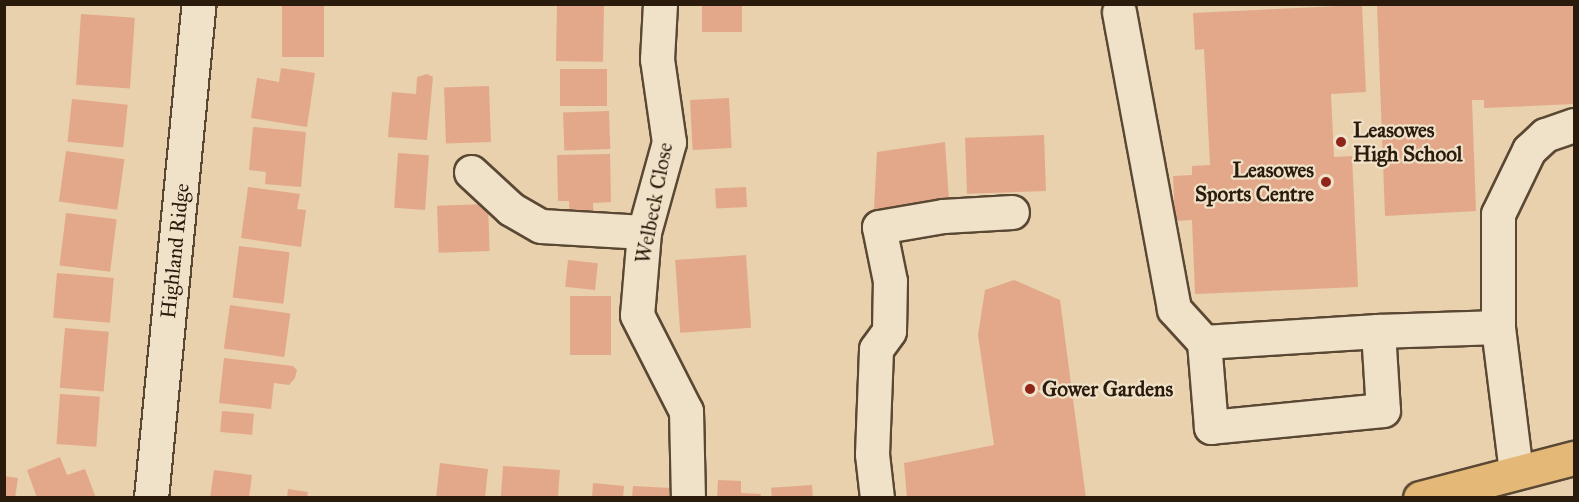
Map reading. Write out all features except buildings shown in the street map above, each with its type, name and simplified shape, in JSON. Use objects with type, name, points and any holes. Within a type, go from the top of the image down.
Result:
[{"type":"main road","points":[[1420,498],[1575,458]]},
{"type":"street","name":"Highland Ridge","points":[[151,498],[199,4]]},
{"type":"street","name":"Welbeck Close","points":[[660,4],[657,59],[669,142],[644,231],[637,315],[686,411],[688,498]]},
{"type":"street","points":[[1119,12],[1174,309],[1204,342],[1211,427],[1383,410],[1378,331]]},
{"type":"street","points":[[1516,472],[1498,327],[1498,214],[1505,194],[1529,150],[1545,135],[1575,125]]},
{"type":"street","points":[[471,172],[511,209],[540,226],[644,231]]},
{"type":"street","points":[[877,498],[872,454],[876,349],[890,330],[890,291],[879,227],[943,216],[1012,212]]},
{"type":"street","points":[[1204,342],[1378,331],[1498,327]]},
{"type":"place","name":"Leasowes High School","points":[[1341,142]]},
{"type":"place","name":"Leasowes Sports Centre","points":[[1326,182]]},
{"type":"place","name":"Gower Gardens","points":[[1030,389]]}]
